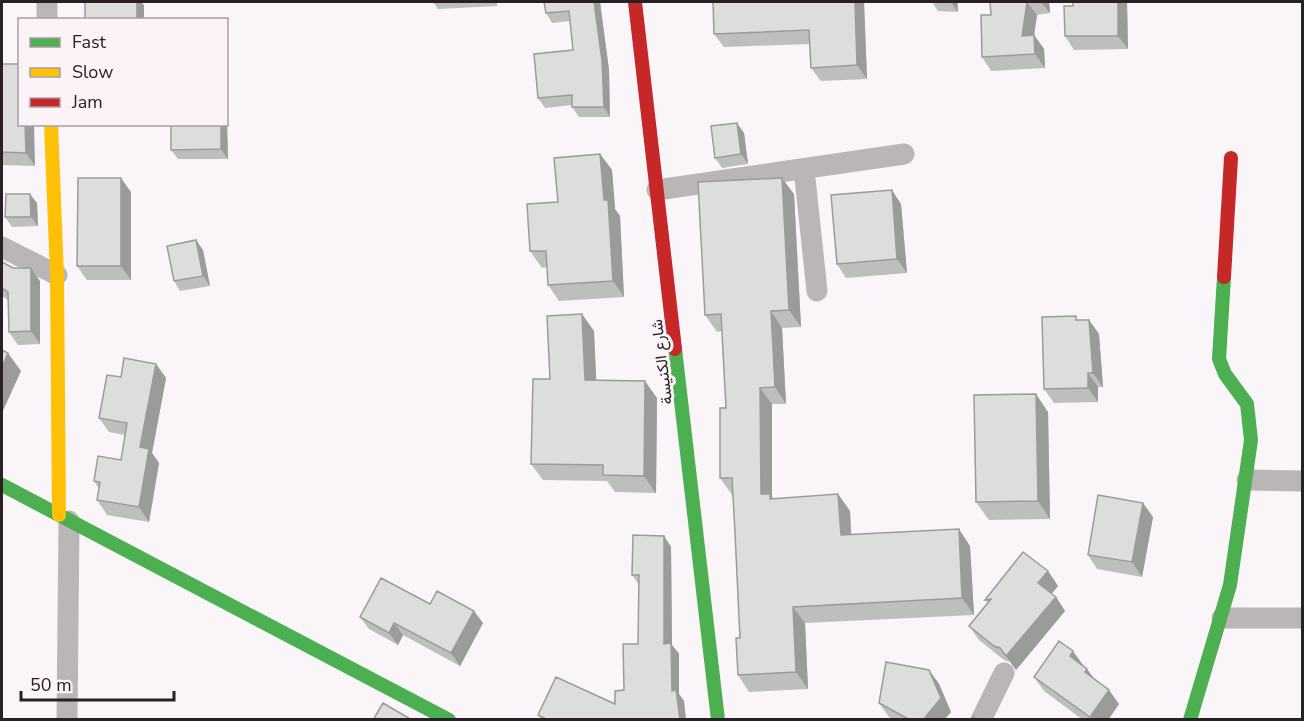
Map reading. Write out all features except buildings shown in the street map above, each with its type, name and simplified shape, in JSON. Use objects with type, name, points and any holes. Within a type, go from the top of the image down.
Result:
[{"type":"street","points":[[47,2],[47,18]]},
{"type":"street","name":"شارع الكنيسة","points":[[635,2],[718,720]]},
{"type":"street","points":[[51,126],[64,518],[67,720]]},
{"type":"street","points":[[657,190],[904,154]]},
{"type":"street","points":[[1190,720],[1222,618],[1247,480],[1251,440],[1247,404],[1225,374],[1218,358],[1231,158]]},
{"type":"street","points":[[804,169],[817,291]]},
{"type":"street","points":[[2,247],[57,276]]},
{"type":"street","points":[[1247,480],[1302,481]]},
{"type":"street","points":[[2,485],[449,720]]},
{"type":"street","points":[[1222,618],[1302,618]]},
{"type":"street","points":[[981,720],[1004,673]]},
{"type":"traffic: fast","points":[[1190,720],[1230,585],[1251,440],[1247,404],[1225,374],[1219,359],[1224,277]]},
{"type":"traffic: fast","points":[[675,349],[718,720]]},
{"type":"traffic: fast","points":[[2,485],[449,720]]},
{"type":"traffic: slow","points":[[51,126],[57,275],[59,515]]},
{"type":"traffic: jam","points":[[635,2],[675,349]]},
{"type":"traffic: jam","points":[[1224,277],[1231,158]]}]
